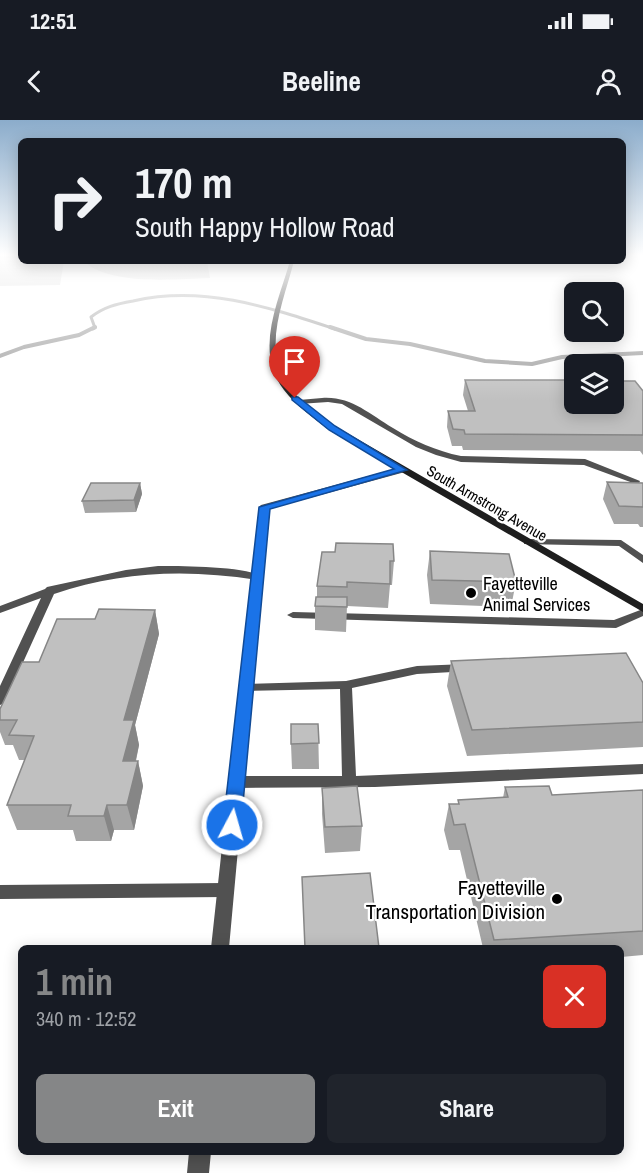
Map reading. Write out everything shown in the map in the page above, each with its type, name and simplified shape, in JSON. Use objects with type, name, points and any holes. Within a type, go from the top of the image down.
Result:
[{"type":"street","name":"South Armstrong Avenue","points":[[281,303],[270,344],[274,369],[299,402],[332,428],[643,610]]},
{"type":"street","points":[[299,402],[328,400],[346,402],[404,439],[446,457],[585,462],[636,481]]},
{"type":"street","points":[[220,945],[264,507],[402,470]]},
{"type":"street","points":[[528,542],[621,543],[643,560]]},
{"type":"street","points":[[0,610],[51,589],[91,578],[146,570],[219,569],[257,577]]},
{"type":"street","points":[[0,700],[51,589]]},
{"type":"street","points":[[293,615],[616,624],[643,610]]},
{"type":"street","points":[[246,687],[346,685],[417,670],[475,668]]},
{"type":"street","points":[[346,685],[349,781]]},
{"type":"street","points":[[236,782],[349,781],[643,769]]},
{"type":"street","points":[[0,892],[225,890]]},
{"type":"street","points":[[198,1173],[200,1155]]},
{"type":"building","points":[[465,380],[564,380],[564,414],[624,414],[624,381],[635,381],[643,391],[643,435],[465,434],[464,430],[453,429],[448,411],[475,411]]},
{"type":"building","points":[[607,482],[643,483],[643,507],[619,506]]},
{"type":"building","points":[[91,483],[140,483],[134,500],[82,501]]},
{"type":"building","points":[[336,543],[393,544],[394,561],[390,561],[390,584],[347,582],[347,587],[317,586],[322,552],[335,552]]},
{"type":"building","points":[[430,551],[509,554],[516,582],[432,580]]},
{"type":"building","points":[[316,597],[347,597],[347,607],[315,606]]},
{"type":"building","points":[[99,609],[155,610],[124,720],[134,720],[123,761],[138,761],[127,805],[107,805],[104,816],[68,816],[71,805],[7,805],[34,736],[9,735],[17,720],[0,720],[0,709],[22,662],[39,662],[57,619],[95,619]]},
{"type":"building","points":[[626,653],[643,683],[643,722],[472,730],[451,661]]},
{"type":"building","points":[[291,724],[318,724],[319,743],[291,744]]},
{"type":"building","points":[[357,786],[362,826],[325,827],[322,788]]},
{"type":"building","name":"Fayetteville Transportation Division","points":[[549,786],[552,795],[643,790],[643,931],[494,940],[465,824],[454,825],[449,804],[459,804],[458,800],[508,797],[505,787]]},
{"type":"building","points":[[370,873],[379,945],[305,945],[302,877]]},
{"type":"waterway","points":[[95,327],[91,317],[110,306],[122,303]]},
{"type":"waterway","points":[[246,303],[335,329]]},
{"type":"waterway","points":[[0,356],[24,347],[79,335],[95,327]]},
{"type":"waterway","points":[[330,327],[366,339],[410,344],[485,361],[532,364],[562,357],[643,353]]},
{"type":"place","name":"Fayetteville Animal Services","points":[[471,593]]},
{"type":"place","name":"Fayetteville Transportation Division","points":[[557,899]]},
{"type":"route","points":[[232,825],[264,507],[402,470],[332,428],[295,398]]}]
